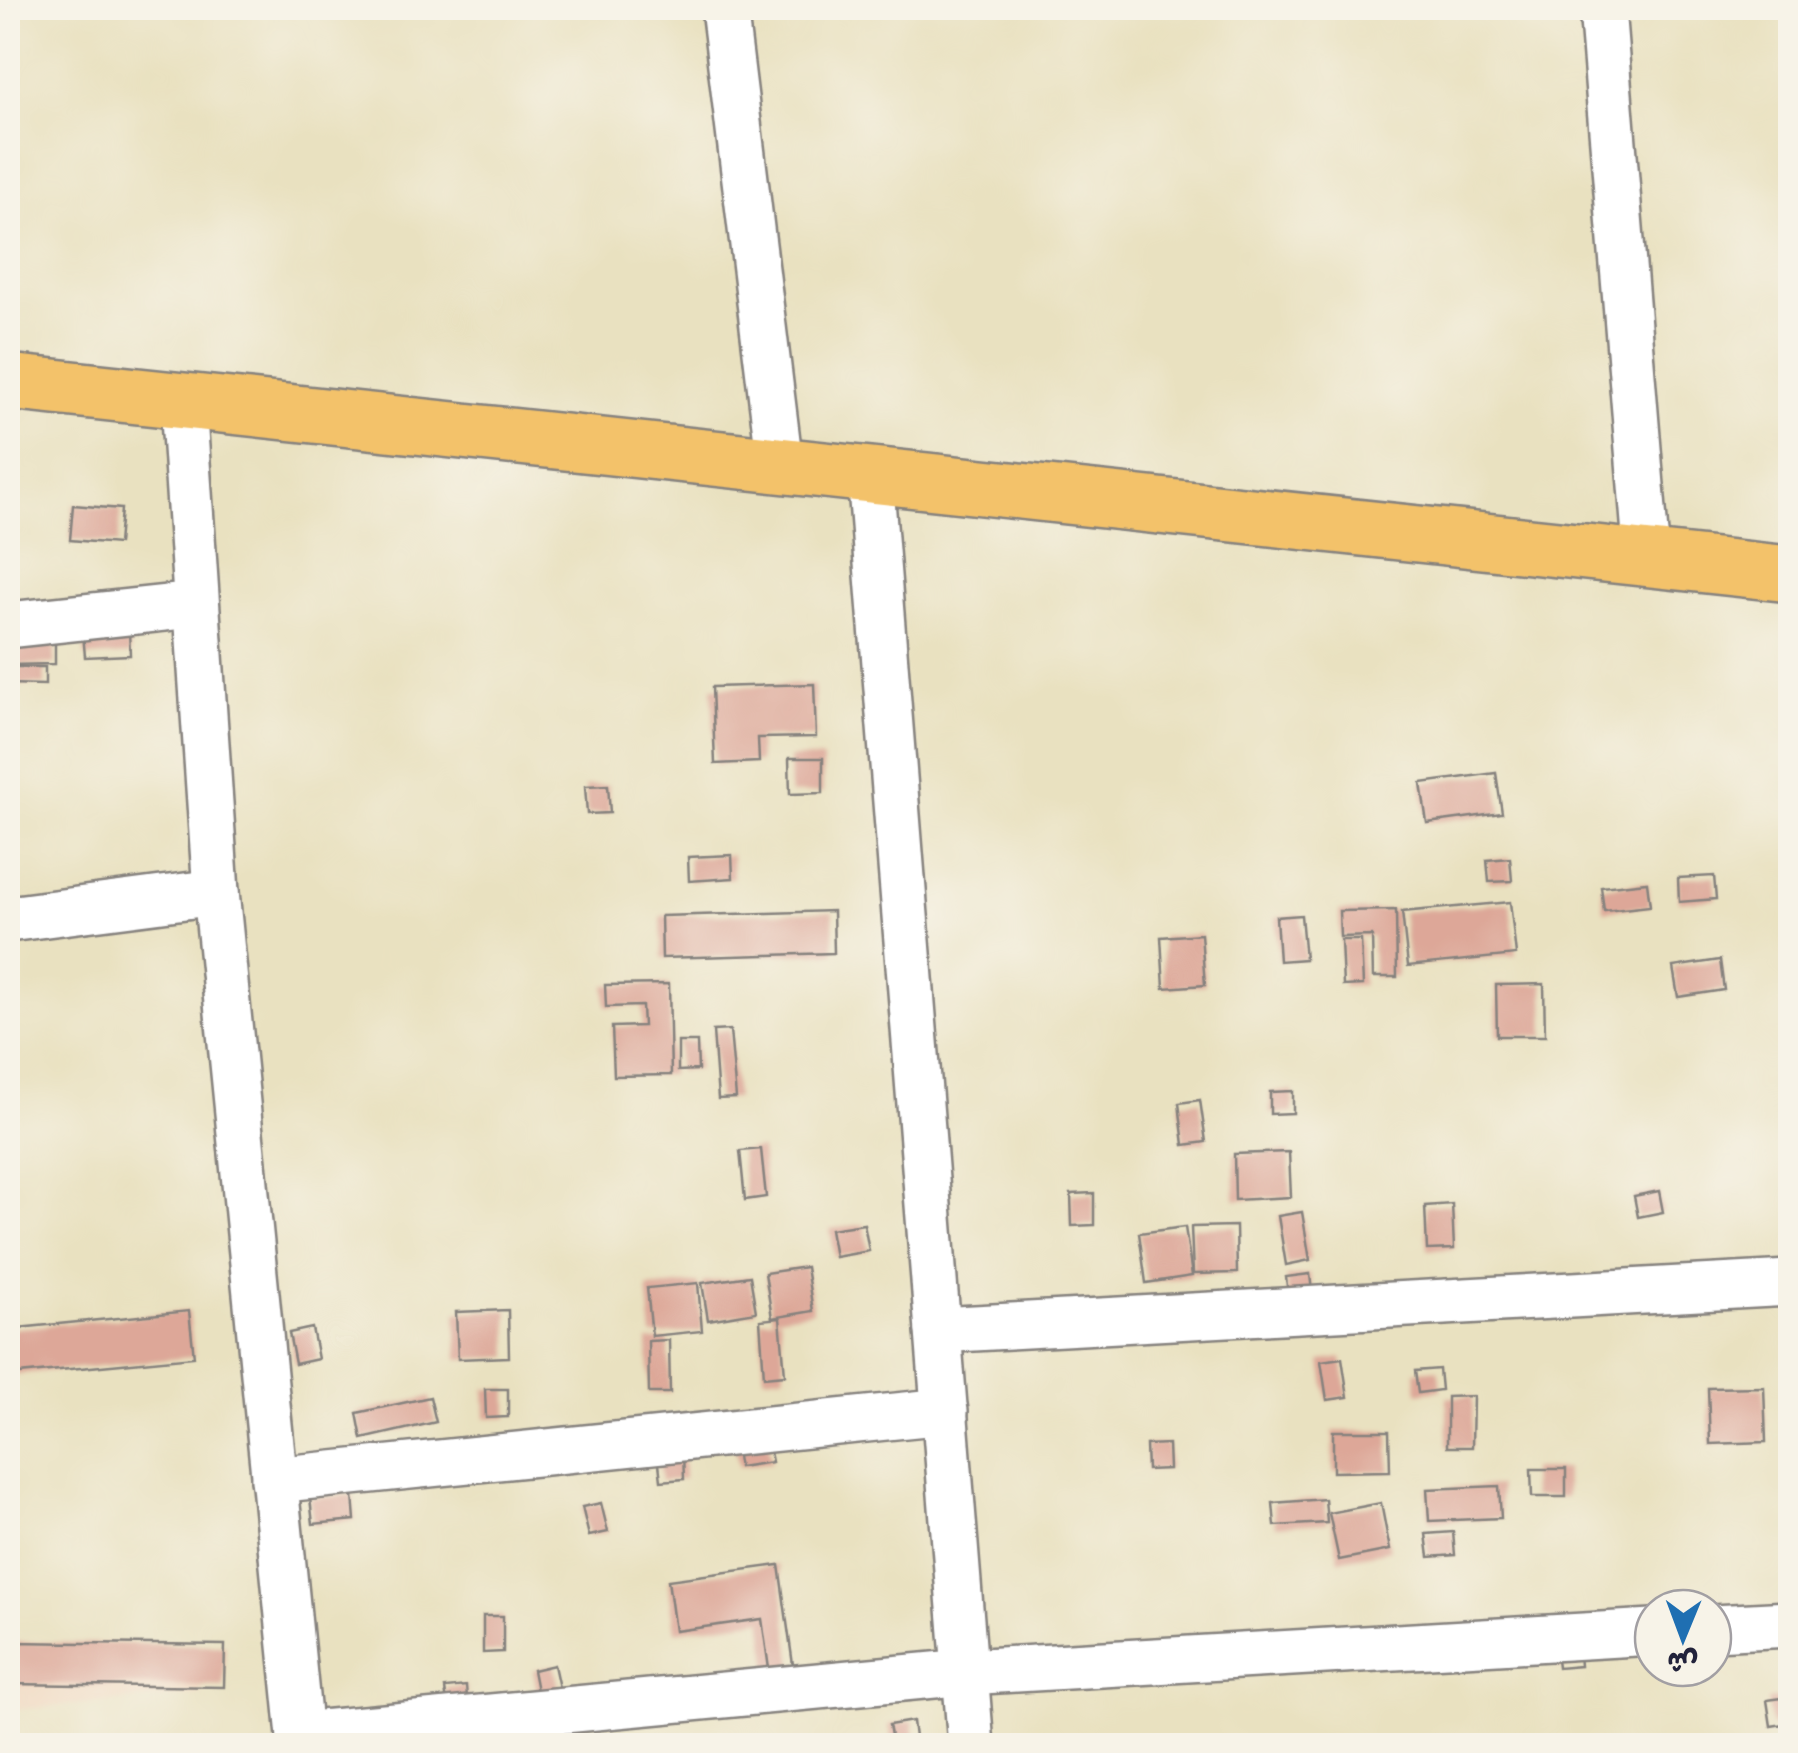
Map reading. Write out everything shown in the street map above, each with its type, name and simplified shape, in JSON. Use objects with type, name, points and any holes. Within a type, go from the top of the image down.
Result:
[{"type":"main road","points":[[8,382],[1790,574]]},
{"type":"street","points":[[724,8],[780,466]]},
{"type":"street","points":[[1602,8],[1648,559]]},
{"type":"street","points":[[183,403],[216,892],[301,1740],[966,1672],[1633,1633]]},
{"type":"street","points":[[870,475],[972,1746]]},
{"type":"street","points":[[8,625],[194,605]]},
{"type":"street","points":[[8,919],[216,892]]},
{"type":"street","points":[[938,1330],[1790,1284]]},
{"type":"street","points":[[274,1480],[945,1410]]},
{"type":"street","points":[[1733,1627],[1790,1624]]},
{"type":"shaded area","points":[[199,1662],[202,1695],[8,1710],[8,1677]]},
{"type":"building","points":[[73,505],[121,509],[118,544],[70,540]]},
{"type":"building","points":[[129,630],[130,655],[85,657],[83,632]]},
{"type":"building","points":[[55,640],[55,664],[8,665],[8,641]]},
{"type":"building","points":[[8,667],[45,667],[45,685],[8,684]]},
{"type":"building","points":[[814,684],[816,737],[758,738],[759,762],[715,764],[712,687]]},
{"type":"building","points":[[789,758],[823,758],[823,793],[790,794]]},
{"type":"building","points":[[1496,773],[1502,813],[1427,823],[1421,783]]},
{"type":"building","points":[[608,785],[610,813],[587,814],[585,786]]},
{"type":"building","points":[[732,855],[733,878],[689,881],[688,857]]},
{"type":"building","points":[[1510,858],[1512,881],[1489,882],[1487,860]]},
{"type":"building","points":[[1714,876],[1716,899],[1679,902],[1678,878]]},
{"type":"building","points":[[1647,882],[1650,906],[1604,911],[1601,887]]},
{"type":"building","points":[[1510,902],[1516,955],[1408,966],[1402,912]]},
{"type":"building","points":[[1396,910],[1397,977],[1373,977],[1372,936],[1340,937],[1339,911]]},
{"type":"building","points":[[833,911],[834,953],[662,958],[661,916]]},
{"type":"building","points":[[1301,915],[1305,959],[1279,961],[1276,917]]},
{"type":"building","points":[[1201,934],[1205,985],[1164,988],[1161,937]]},
{"type":"building","points":[[1341,940],[1361,940],[1363,985],[1343,986]]},
{"type":"building","points":[[1720,960],[1724,990],[1678,997],[1673,967]]},
{"type":"building","points":[[669,984],[671,1075],[614,1076],[612,1027],[643,1026],[642,1006],[606,1007],[605,985]]},
{"type":"building","points":[[1544,984],[1545,1036],[1497,1036],[1496,985]]},
{"type":"building","points":[[730,1030],[736,1098],[718,1099],[713,1031]]},
{"type":"building","points":[[678,1042],[697,1042],[698,1070],[678,1071]]},
{"type":"building","points":[[1293,1091],[1293,1113],[1270,1114],[1270,1092]]},
{"type":"building","points":[[1200,1100],[1206,1142],[1184,1145],[1179,1103]]},
{"type":"building","points":[[761,1149],[766,1197],[745,1200],[740,1151]]},
{"type":"building","points":[[1289,1152],[1291,1197],[1235,1200],[1234,1154]]},
{"type":"building","points":[[1659,1191],[1663,1212],[1638,1217],[1634,1196]]},
{"type":"building","points":[[1094,1193],[1094,1225],[1072,1226],[1071,1194]]},
{"type":"building","points":[[1452,1204],[1454,1249],[1427,1250],[1425,1206]]},
{"type":"building","points":[[1302,1212],[1310,1260],[1286,1265],[1278,1216]]},
{"type":"building","points":[[864,1224],[869,1251],[835,1257],[830,1229]]},
{"type":"building","points":[[1236,1226],[1237,1273],[1193,1274],[1191,1227]]},
{"type":"building","points":[[1185,1227],[1192,1276],[1146,1283],[1139,1233]]},
{"type":"building","points":[[806,1267],[813,1311],[772,1318],[765,1273]]},
{"type":"building","points":[[1310,1274],[1315,1319],[1291,1322],[1286,1277]]},
{"type":"building","points":[[750,1276],[756,1312],[708,1320],[702,1283]]},
{"type":"building","points":[[698,1283],[702,1331],[652,1336],[647,1288]]},
{"type":"building","points":[[508,1310],[509,1357],[458,1359],[456,1312]]},
{"type":"building","points":[[189,1311],[194,1357],[8,1375],[8,1329]]},
{"type":"building","points":[[780,1318],[785,1375],[764,1377],[760,1320]]},
{"type":"building","points":[[312,1328],[318,1359],[295,1364],[289,1333]]},
{"type":"building","points":[[669,1340],[670,1393],[649,1393],[648,1341]]},
{"type":"building","points":[[1342,1358],[1348,1397],[1327,1400],[1321,1361]]},
{"type":"building","points":[[1439,1369],[1441,1390],[1418,1393],[1415,1371]]},
{"type":"building","points":[[1764,1387],[1766,1442],[1710,1444],[1708,1388]]},
{"type":"building","points":[[485,1389],[508,1389],[508,1417],[486,1418]]},
{"type":"building","points":[[1473,1396],[1472,1447],[1447,1447],[1447,1397]]},
{"type":"building","points":[[430,1397],[436,1422],[362,1439],[357,1413]]},
{"type":"building","points":[[1333,1431],[1389,1431],[1390,1471],[1333,1472]]},
{"type":"building","points":[[768,1441],[772,1462],[739,1467],[735,1447]]},
{"type":"building","points":[[1168,1444],[1169,1469],[1147,1470],[1146,1445]]},
{"type":"building","points":[[683,1453],[684,1479],[661,1481],[658,1455]]},
{"type":"building","points":[[1531,1469],[1566,1469],[1566,1497],[1532,1497]]},
{"type":"building","points":[[1499,1486],[1501,1518],[1429,1521],[1427,1489]]},
{"type":"building","points":[[353,1495],[355,1520],[313,1524],[310,1498]]},
{"type":"building","points":[[1325,1499],[1327,1523],[1275,1526],[1273,1503]]},
{"type":"building","points":[[601,1503],[608,1532],[589,1536],[582,1507]]},
{"type":"building","points":[[1381,1503],[1390,1550],[1339,1560],[1329,1513]]},
{"type":"building","points":[[1453,1532],[1455,1555],[1429,1557],[1426,1534]]},
{"type":"building","points":[[779,1565],[794,1672],[770,1676],[762,1619],[675,1631],[668,1580]]},
{"type":"building","points":[[483,1616],[503,1616],[503,1652],[483,1653]]},
{"type":"building","points":[[1578,1641],[1580,1666],[1558,1668],[1555,1643]]},
{"type":"building","points":[[11,1642],[225,1645],[224,1687],[10,1684]]},
{"type":"building","points":[[554,1665],[561,1697],[539,1701],[533,1670]]},
{"type":"building","points":[[466,1686],[468,1709],[448,1711],[445,1688]]},
{"type":"building","points":[[1790,1697],[1790,1723],[1771,1726],[1767,1700]]},
{"type":"building","points":[[913,1721],[916,1746],[893,1746],[889,1725]]},
{"type":"building","points":[[703,1740],[703,1746],[675,1746],[675,1743]]}]
